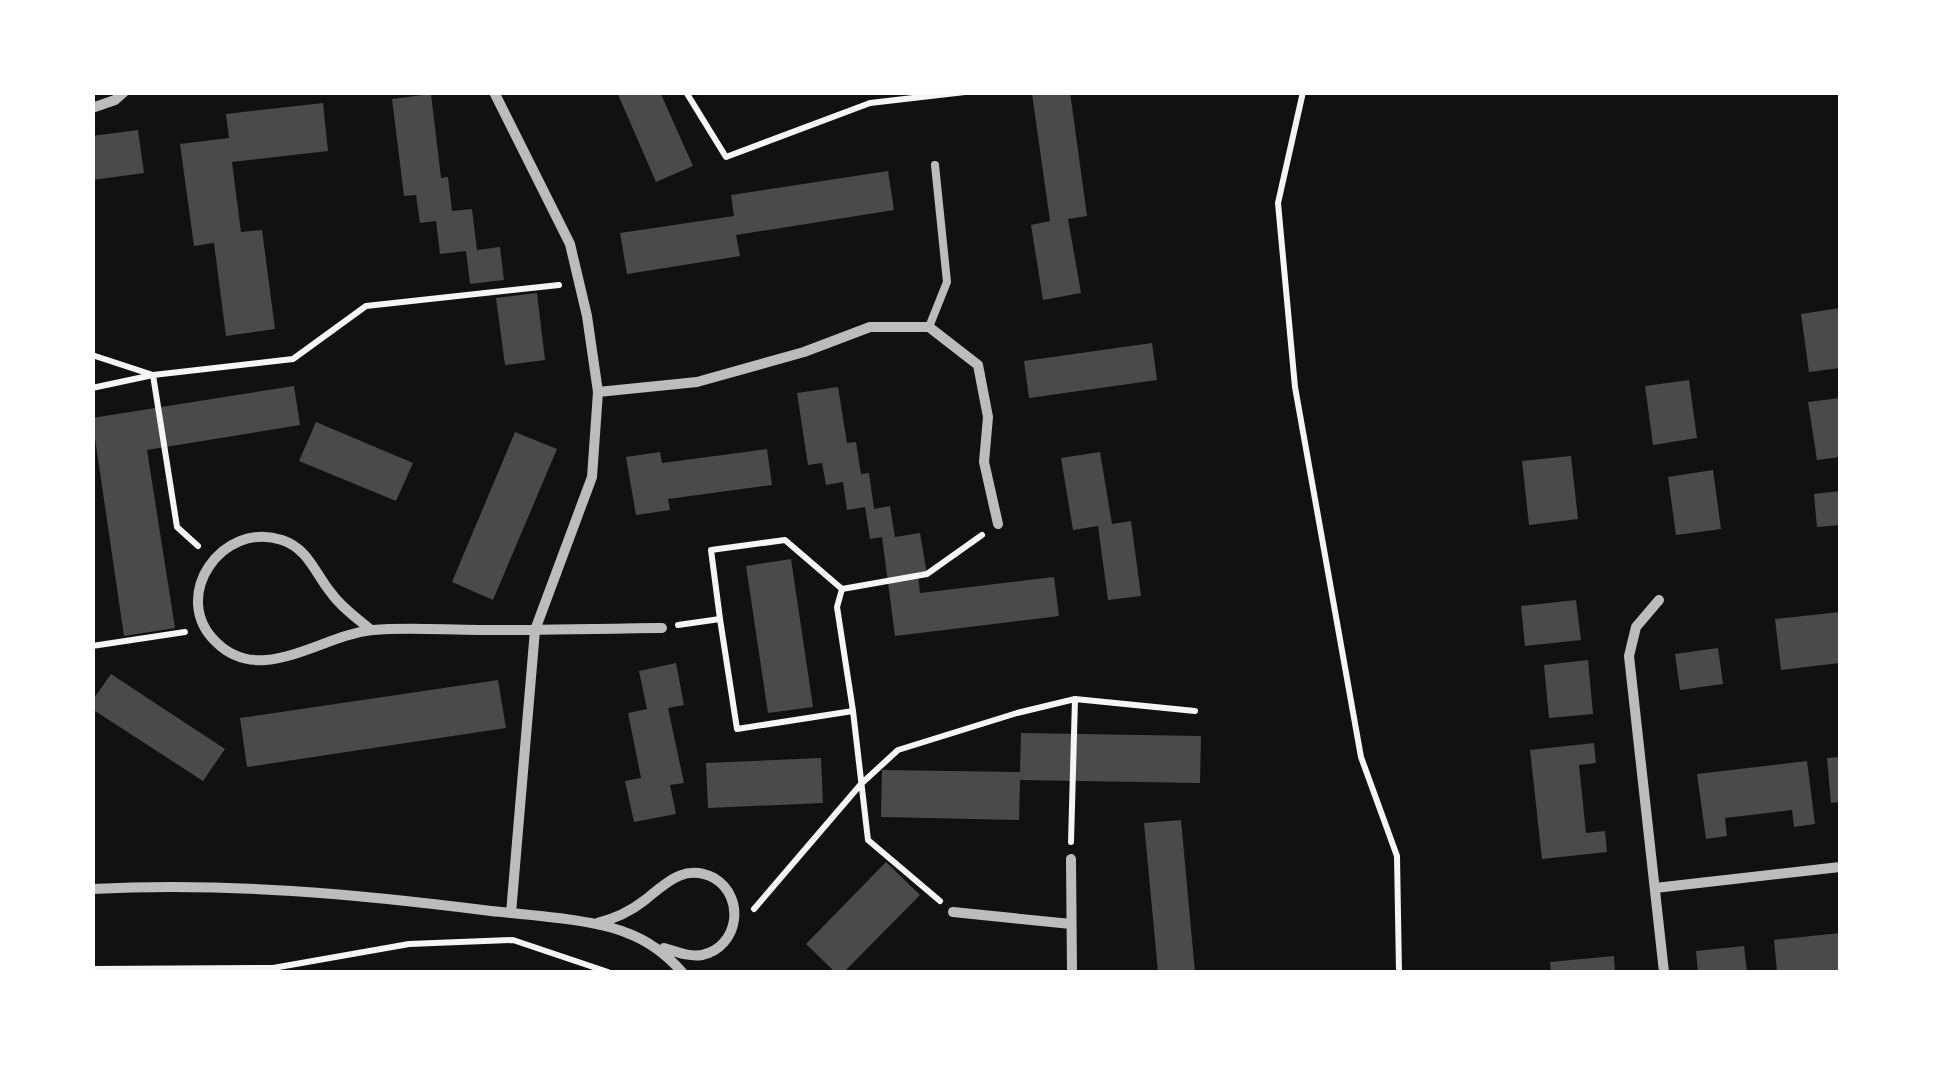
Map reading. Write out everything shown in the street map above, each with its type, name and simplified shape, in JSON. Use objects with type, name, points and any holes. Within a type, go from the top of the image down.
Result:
[{"type":"street","points":[[92,108],[115,100],[124,92]]},
{"type":"street","points":[[498,93],[570,244],[598,392],[592,477],[535,630],[511,913]]},
{"type":"street","points":[[598,392],[697,382],[804,352],[870,327],[929,327],[978,365],[988,417],[984,462],[998,524]]},
{"type":"street","points":[[371,630],[334,598],[308,557],[283,540],[246,538],[222,550],[201,581],[198,600],[212,639],[228,653],[246,660],[269,662],[371,630],[662,628]]},
{"type":"street","points":[[1659,600],[1636,627],[1629,656],[1664,972]]},
{"type":"street","points":[[1071,859],[1072,972]]},
{"type":"street","points":[[1654,888],[1840,867]]},
{"type":"street","points":[[588,925],[625,913],[671,878],[684,873],[702,873],[727,889],[734,902],[735,919],[720,948],[690,956],[644,942]]},
{"type":"street","points":[[92,890],[169,885],[258,887],[511,913],[626,932],[667,954],[682,972]]},
{"type":"street","points":[[954,912],[1072,924]]},
{"type":"lane","points":[[929,327],[947,282],[935,165]]},
{"type":"path","points":[[686,92],[726,157],[870,104],[965,92]]},
{"type":"path","points":[[1302,92],[1278,203],[1295,388],[1361,757],[1398,856],[1399,972]]},
{"type":"path","points":[[92,388],[153,375],[293,358],[366,306],[580,283]]},
{"type":"path","points":[[92,355],[153,375]]},
{"type":"path","points":[[153,375],[177,527],[212,560]]},
{"type":"path","points":[[842,589],[926,574],[998,524]]},
{"type":"path","points":[[842,589],[785,540],[711,550],[737,729],[853,711]]},
{"type":"path","points":[[842,589],[837,607],[868,840],[954,912]]},
{"type":"path","points":[[662,628],[720,619]]},
{"type":"path","points":[[92,646],[207,629]]},
{"type":"path","points":[[1071,859],[1075,699]]},
{"type":"path","points":[[720,948],[862,784],[898,750],[1017,712],[1075,699],[1195,711]]},
{"type":"path","points":[[92,969],[275,970],[410,944],[513,940],[608,972]]},
{"type":"building","points":[[617,92],[660,92],[693,166],[656,182]]},
{"type":"building","points":[[1070,92],[1087,216],[1068,219],[1081,293],[1043,300],[1031,225],[1050,221],[1032,94]]},
{"type":"building","points":[[431,94],[441,178],[448,177],[452,211],[472,209],[477,250],[500,247],[504,280],[470,284],[466,251],[440,254],[436,221],[420,223],[416,195],[404,196],[392,99]]},
{"type":"building","points":[[323,103],[328,151],[232,162],[241,232],[262,230],[275,329],[226,336],[214,243],[194,246],[180,144],[229,138],[226,114]]},
{"type":"building","points":[[138,130],[144,173],[92,180],[92,136]]},
{"type":"building","points":[[888,171],[894,210],[736,235],[740,256],[627,274],[620,233],[734,216],[731,195]]},
{"type":"building","points":[[537,293],[545,360],[505,365],[496,298]]},
{"type":"building","points":[[1840,308],[1840,368],[1809,372],[1801,314]]},
{"type":"building","points":[[1152,343],[1157,380],[1029,398],[1024,361]]},
{"type":"building","points":[[1689,380],[1697,438],[1653,445],[1645,386]]},
{"type":"building","points":[[294,386],[300,425],[147,450],[175,628],[124,636],[92,418]]},
{"type":"building","points":[[838,387],[847,443],[856,442],[861,474],[869,473],[874,509],[890,506],[895,537],[920,533],[927,574],[918,576],[920,593],[1054,577],[1059,616],[895,636],[882,537],[870,539],[865,507],[847,510],[843,482],[826,485],[822,463],[808,465],[797,393]]},
{"type":"building","points":[[1840,398],[1840,457],[1817,460],[1808,402]]},
{"type":"building","points":[[316,422],[413,463],[396,501],[299,461]]},
{"type":"building","points":[[515,432],[557,449],[493,600],[452,582]]},
{"type":"building","points":[[767,449],[772,485],[668,499],[670,510],[636,515],[626,457],[660,452],[662,463]]},
{"type":"building","points":[[1100,452],[1112,524],[1131,521],[1141,596],[1108,600],[1098,526],[1073,530],[1061,458]]},
{"type":"building","points":[[1571,456],[1578,519],[1529,525],[1522,461]]},
{"type":"building","points":[[1713,470],[1721,529],[1676,535],[1668,477]]},
{"type":"building","points":[[1840,491],[1840,525],[1817,527],[1814,494]]},
{"type":"building","points":[[791,559],[813,707],[768,713],[746,566]]},
{"type":"building","points":[[1576,600],[1581,640],[1525,646],[1521,606]]},
{"type":"building","points":[[1840,612],[1840,663],[1781,670],[1775,619]]},
{"type":"building","points":[[1718,648],[1723,684],[1680,690],[1675,654]]},
{"type":"building","points":[[1588,660],[1593,714],[1549,718],[1544,665]]},
{"type":"building","points":[[676,663],[684,705],[668,708],[684,783],[670,785],[676,814],[634,822],[625,781],[641,778],[628,713],[647,709],[639,671]]},
{"type":"building","points":[[111,674],[225,749],[203,781],[92,709],[92,701]]},
{"type":"building","points":[[498,680],[506,728],[247,767],[240,718]]},
{"type":"building","points":[[1021,733],[1201,736],[1200,783],[1020,780],[1019,820],[881,817],[882,770],[1020,772]]},
{"type":"building","points":[[1594,743],[1596,763],[1579,765],[1586,833],[1605,831],[1607,852],[1542,859],[1530,750]]},
{"type":"building","points":[[1840,757],[1840,802],[1831,803],[1827,758]]},
{"type":"building","points":[[821,758],[823,803],[708,808],[706,763]]},
{"type":"building","points":[[1807,761],[1815,824],[1794,827],[1792,810],[1725,818],[1727,836],[1706,839],[1697,774]]},
{"type":"building","points":[[1181,820],[1195,972],[1158,972],[1144,823]]},
{"type":"building","points":[[886,862],[920,895],[844,972],[835,972],[806,944]]},
{"type":"building","points":[[1840,933],[1840,972],[1777,972],[1774,940]]},
{"type":"building","points":[[1744,946],[1747,972],[1698,972],[1696,951]]},
{"type":"building","points":[[1614,956],[1615,972],[1551,972],[1550,962]]}]
